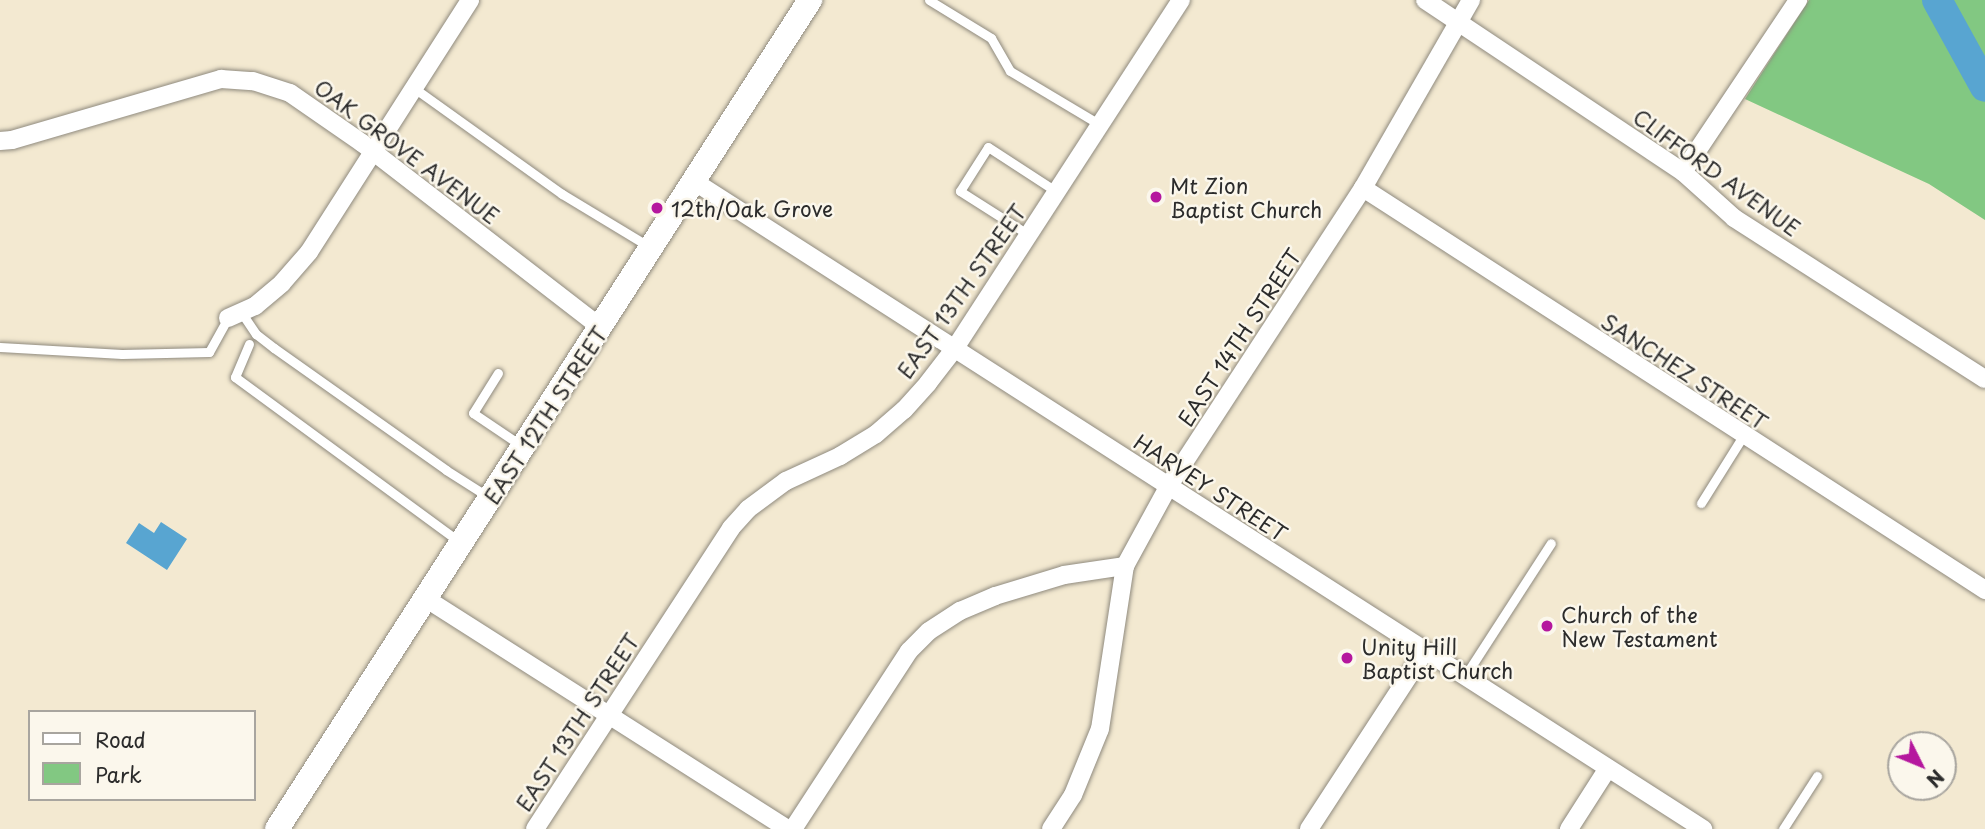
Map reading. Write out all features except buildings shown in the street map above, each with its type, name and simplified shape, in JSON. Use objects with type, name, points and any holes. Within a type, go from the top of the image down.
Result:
[{"type":"street","points":[[234,315],[255,306],[282,283],[309,252],[470,0]]},
{"type":"street","name":"EAST 12TH STREET","points":[[277,829],[810,0]]},
{"type":"street","name":"EAST 13TH STREET","points":[[535,829],[716,549],[748,509],[786,481],[840,456],[876,434],[904,410],[955,348],[1181,0]]},
{"type":"street","name":"CLIFFORD AVENUE","points":[[1424,0],[1683,172],[1734,218],[1985,379]]},
{"type":"street","name":"EAST 14TH STREET","points":[[1051,829],[1073,795],[1100,729],[1125,566],[1168,487],[1363,188],[1471,0]]},
{"type":"street","points":[[1683,172],[1798,0]]},
{"type":"street","name":"OAK GROVE AVENUE","points":[[0,141],[12,140],[221,79],[253,80],[290,93],[373,151],[601,328]]},
{"type":"street","name":"HARVEY STREET","points":[[695,182],[1703,829]]},
{"type":"street","name":"SANCHEZ STREET","points":[[1363,188],[1742,436],[1985,590]]},
{"type":"street","points":[[793,829],[909,651],[929,631],[960,611],[995,596],[1064,575],[1125,566]]},
{"type":"street","points":[[425,598],[787,829]]},
{"type":"street","points":[[1309,829],[1425,651]]},
{"type":"street","points":[[1569,829],[1608,768]]},
{"type":"lane","points":[[929,0],[991,38],[1010,71],[1099,124]]},
{"type":"lane","points":[[414,88],[562,194],[652,248]]},
{"type":"lane","points":[[1029,235],[960,191],[988,147],[1057,191]]},
{"type":"lane","points":[[0,347],[122,354],[209,352],[234,315],[274,348],[454,476],[491,498]]},
{"type":"lane","points":[[250,344],[235,377],[462,543]]},
{"type":"lane","points":[[499,373],[473,413],[524,447]]},
{"type":"lane","points":[[1701,503],[1742,436]]},
{"type":"lane","points":[[1465,676],[1551,542]]},
{"type":"lane","points":[[1783,829],[1817,776]]},
{"type":"green space","points":[[1809,0],[1985,0],[1985,220],[1929,184],[1745,99]]},
{"type":"water","points":[[161,522],[187,539],[167,570],[126,543],[139,523],[154,533]]},
{"type":"waterway","points":[[1937,0],[1985,87]]},
{"type":"place","name":"Mt Zion Baptist Church","points":[[1156,197]]},
{"type":"place","name":"12th/Oak Grove","points":[[657,208]]},
{"type":"place","name":"Church of the New Testament","points":[[1547,626]]},
{"type":"place","name":"Unity Hill Baptist Church","points":[[1347,658]]}]
